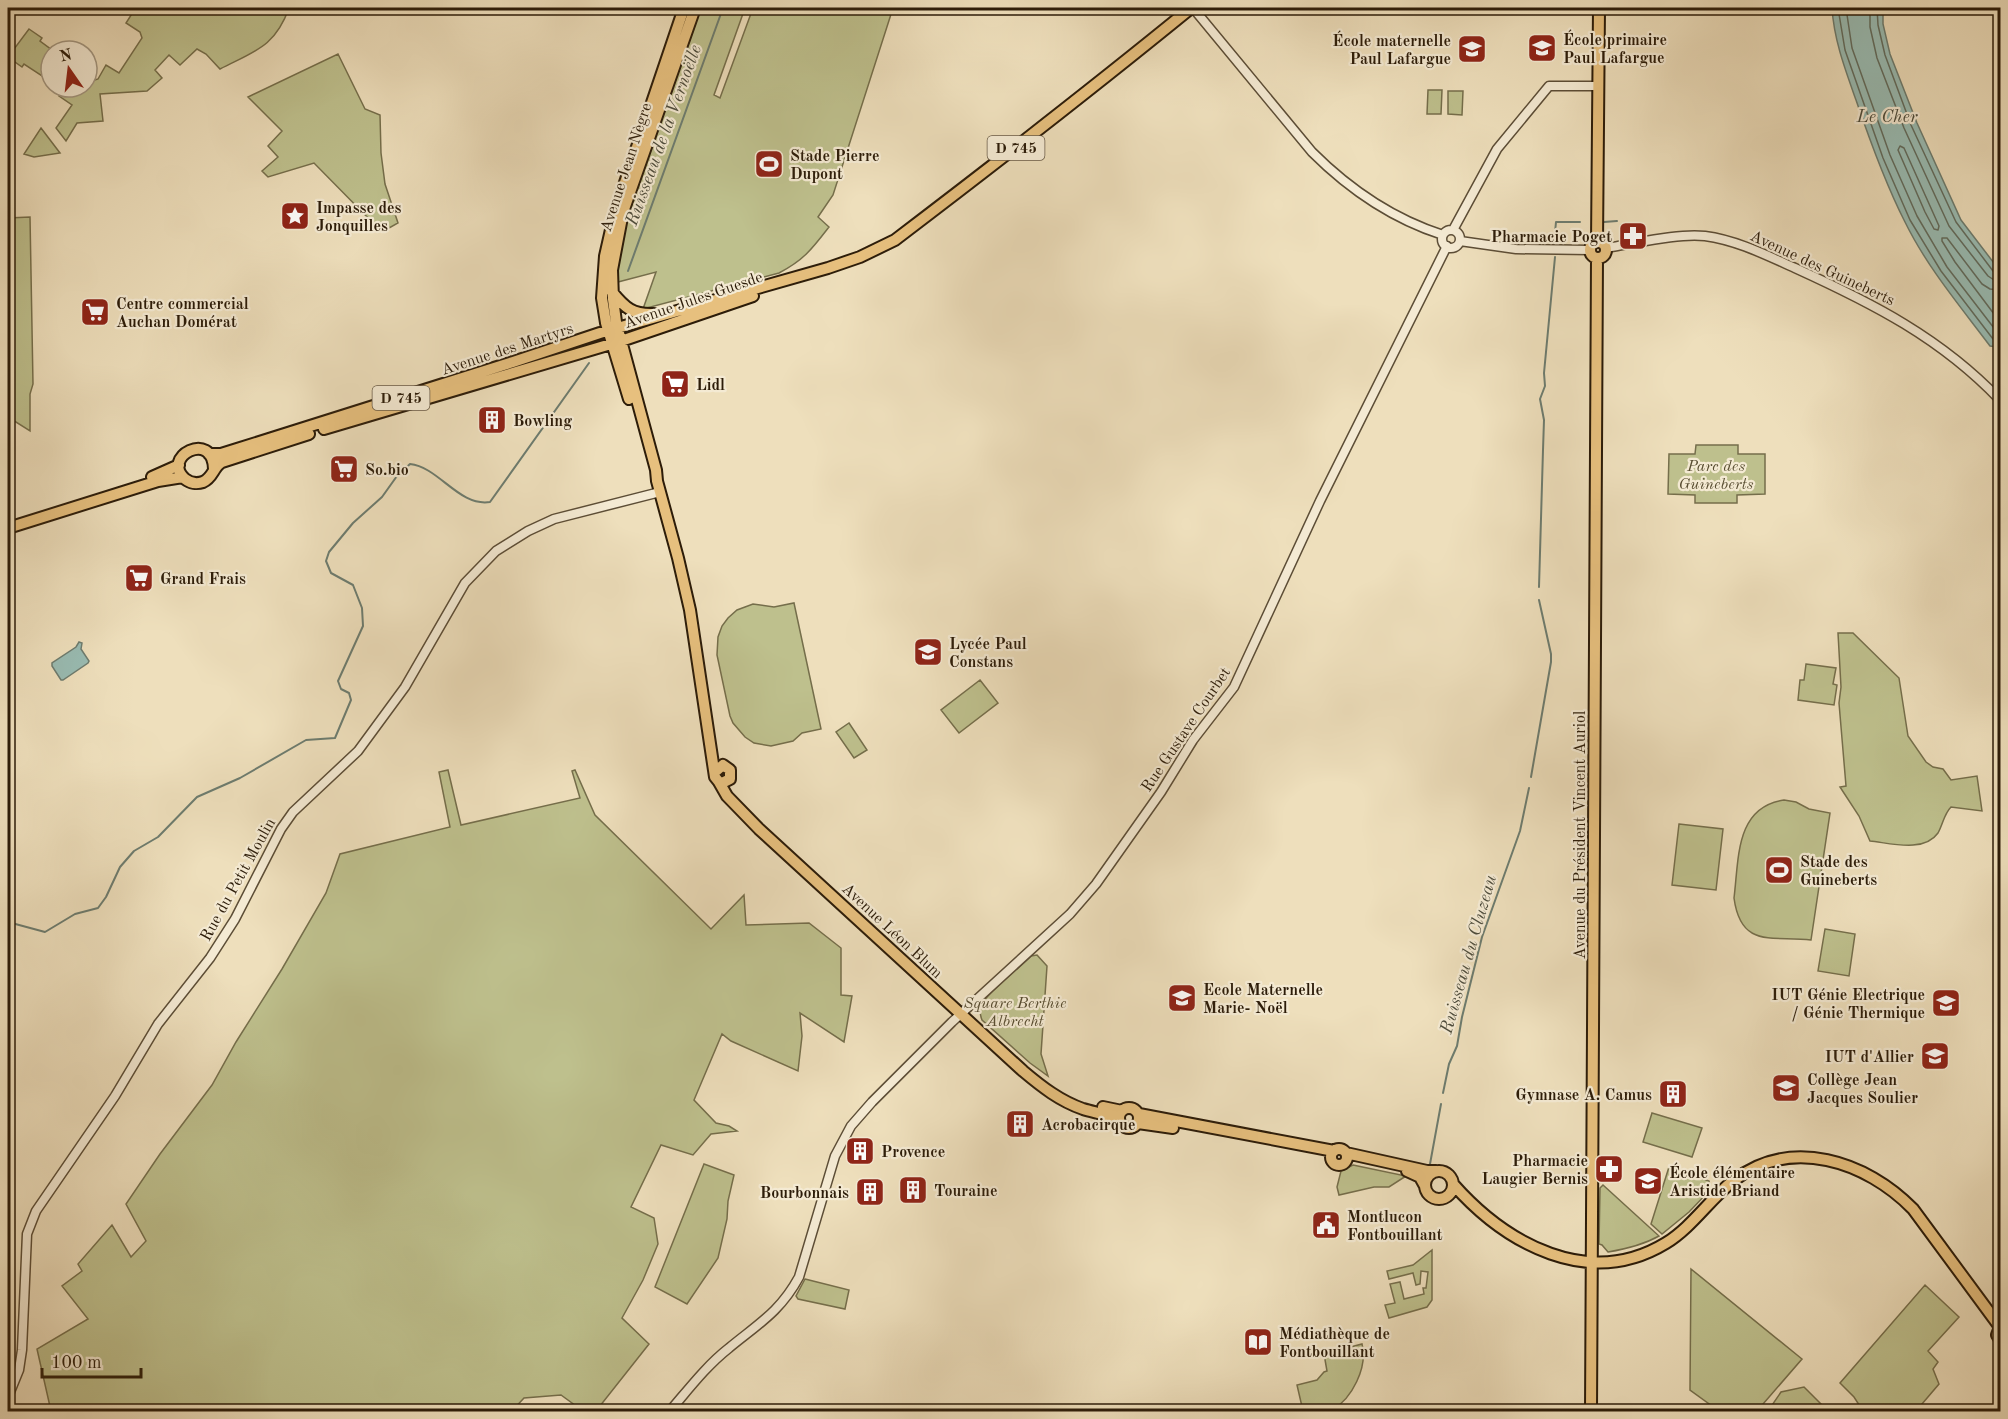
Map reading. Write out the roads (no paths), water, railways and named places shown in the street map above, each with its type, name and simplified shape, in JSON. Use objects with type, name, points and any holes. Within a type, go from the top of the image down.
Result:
[{"type":"main road","name":"Avenue Jean Nègre","points":[[616,342],[605,256],[615,212],[684,8]]},
{"type":"main road","name":"Avenue Jean Nègre","points":[[592,335],[609,296],[615,248],[623,212],[695,8]]},
{"type":"main road","name":"Avenue Jules Guesde","points":[[613,329],[783,282],[860,257],[895,240],[1098,85],[1192,8]]},
{"type":"main road","name":"Avenue du Président Vincent Auriol","points":[[1591,1412],[1599,8]]},
{"type":"main road","name":"Avenue Jules Guesde","points":[[616,342],[764,292],[783,282]]},
{"type":"main road","name":"D 745","points":[[609,296],[635,313],[669,313]]},
{"type":"main road","name":"Avenue des Martyrs","points":[[209,454],[221,454],[613,329]]},
{"type":"main road","name":"Avenue Léon Blum","points":[[616,342],[652,472],[657,481],[688,604],[709,743],[722,775],[727,796],[759,829],[962,1013],[1028,1068],[1051,1086],[1121,1116]]},
{"type":"main road","name":"Avenue des Martyrs","points":[[214,469],[218,464],[231,458],[616,342]]},
{"type":"main road","points":[[192,449],[202,450],[209,454],[214,463],[211,476],[202,482],[190,482],[183,477],[179,465],[183,455],[192,449]]},
{"type":"main road","points":[[8,523],[162,474],[179,465]]},
{"type":"main road","points":[[8,528],[158,481],[183,477]]},
{"type":"main road","name":"Avenue Léon Blum","points":[[1127,1108],[1133,1108],[1139,1119],[1134,1127],[1128,1128],[1123,1126],[1121,1116],[1127,1108]]},
{"type":"main road","name":"Avenue Léon Blum","points":[[1139,1119],[1324,1155],[1447,1173],[1463,1195],[1496,1223],[1533,1247],[1555,1257],[1591,1261],[1630,1257],[1651,1250],[1672,1239],[1741,1175],[1775,1161],[1799,1158],[1839,1163],[1862,1171],[1899,1196],[1913,1209],[2000,1327]]},
{"type":"main road","name":"Avenue Léon Blum","points":[[1339,1156],[1408,1171],[1420,1177],[1432,1197],[1441,1199],[1449,1195],[1463,1195]]},
{"type":"main road","points":[[1425,1186],[1428,1177],[1436,1171]]},
{"type":"main road","points":[[1449,1195],[1453,1184]]},
{"type":"main road","points":[[1591,1245],[1609,1256],[1630,1257]]},
{"type":"main road","points":[[1980,1298],[2001,1307]]},
{"type":"main road","points":[[2000,1327],[1997,1335],[2001,1340]]},
{"type":"street","points":[[1192,8],[1312,152],[1329,169],[1356,191],[1384,209],[1427,230],[1443,235]]},
{"type":"street","points":[[1454,230],[1497,149],[1550,86],[1598,86]]},
{"type":"street","points":[[1448,230],[1454,230],[1458,233],[1460,241],[1455,247],[1446,246],[1443,242],[1443,235],[1448,230]]},
{"type":"street","name":"Avenue des Guineberts","points":[[1460,241],[1516,249],[1597,249],[1671,238],[1703,236],[1734,243],[1863,300],[1898,319],[1975,374],[2001,400]]},
{"type":"street","name":"Rue Gustave Courbet","points":[[669,1412],[712,1364],[767,1319],[793,1288],[799,1277],[831,1168],[839,1148],[858,1116],[962,1013],[1067,918],[1096,884],[1167,783],[1193,741],[1234,687],[1320,501],[1446,246]]},
{"type":"street","name":"Rue du Petit Moulin","points":[[8,1397],[19,1370],[22,1350],[27,1234],[36,1211],[115,1096],[150,1034],[210,958],[235,919],[281,829],[293,812],[358,752],[384,719],[423,660],[455,597],[465,583],[496,551],[511,540],[565,515],[660,492]]},
{"type":"water","name":"Le Cher","points":[[1832,8],[1883,8],[1883,24],[1890,54],[1917,123],[1961,220],[2000,271],[2000,350],[1998,347],[1990,346],[1945,286],[1923,255],[1898,207],[1872,146],[1844,66],[1835,32]]},
{"type":"water","points":[[79,642],[82,643],[81,649],[89,661],[61,680],[52,663],[76,647]]},
{"type":"waterway","name":"Ruisseau de la Vernoëlle","points":[[628,271],[723,8]]},
{"type":"waterway","name":"Ruisseau du Cluzeau","points":[[1604,222],[1617,221]]},
{"type":"waterway","name":"Ruisseau du Cluzeau","points":[[1554,243],[1556,222],[1580,222]]},
{"type":"waterway","name":"Ruisseau du Cluzeau","points":[[1539,587],[1544,420],[1540,399],[1545,386],[1544,373],[1555,257]]},
{"type":"waterway","name":"Ruisseau de la Vernoëlle","points":[[8,922],[45,932],[75,914],[98,908],[106,897],[120,867],[134,851],[158,837],[197,797],[240,778],[306,740],[335,738],[351,700],[349,693],[341,689],[338,681],[363,626],[362,608],[353,585],[331,573],[326,561],[329,552],[353,523],[382,497],[397,476],[410,464],[430,472],[469,499],[490,502],[589,363]]},
{"type":"waterway","name":"Ruisseau du Cluzeau","points":[[1531,777],[1551,662],[1539,600]]},
{"type":"waterway","name":"Ruisseau du Cluzeau","points":[[1443,1093],[1449,1064],[1457,1046],[1482,937],[1520,831],[1529,788]]},
{"type":"waterway","name":"Ruisseau du Cluzeau","points":[[1430,1164],[1441,1104]]},
{"type":"place","name":"École primaire Paul Lafargue","points":[[1542,48]]},
{"type":"place","name":"École maternelle Paul Lafargue","points":[[1472,49]]},
{"type":"place","name":"Stade Pierre Dupont","points":[[769,164]]},
{"type":"place","name":"Impasse des Jonquilles","points":[[295,216]]},
{"type":"place","name":"Pharmacie Poget","points":[[1633,236]]},
{"type":"place","name":"Centre commercial Auchan Domérat","points":[[95,312]]},
{"type":"place","name":"Lidl","points":[[675,384]]},
{"type":"place","name":"Bowling","points":[[492,420]]},
{"type":"place","name":"So.bio","points":[[344,469]]},
{"type":"place","name":"Grand Frais","points":[[139,578]]},
{"type":"place","name":"Lycée Paul Constans","points":[[928,652]]},
{"type":"place","name":"Stade des Guineberts","points":[[1779,870]]},
{"type":"place","name":"Ecole Maternelle Marie- Noël","points":[[1182,998]]},
{"type":"place","name":"IUT Génie Electrique / Génie Thermique","points":[[1946,1003]]},
{"type":"place","name":"IUT d'Allier","points":[[1935,1056]]},
{"type":"place","name":"Collège Jean Jacques Soulier","points":[[1786,1088]]},
{"type":"place","name":"Gymnase A. Camus","points":[[1673,1094]]},
{"type":"place","name":"Acrobacirque","points":[[1020,1124]]},
{"type":"place","name":"Provence","points":[[860,1151]]},
{"type":"place","name":"Pharmacie Laugier Bernis","points":[[1609,1169]]},
{"type":"place","name":"École élémentaire Aristide Briand","points":[[1648,1181]]},
{"type":"place","name":"Touraine","points":[[913,1190]]},
{"type":"place","name":"Bourbonnais","points":[[870,1192]]},
{"type":"place","name":"Montlucon Fontbouillant","points":[[1326,1225]]},
{"type":"place","name":"Médiathèque de Fontbouillant","points":[[1258,1342]]},
{"type":"park label","name":"Parc des Guineberts","points":[[1716,474]]},
{"type":"park label","name":"Square Berthie Albrecht","points":[[1015,1011]]}]
